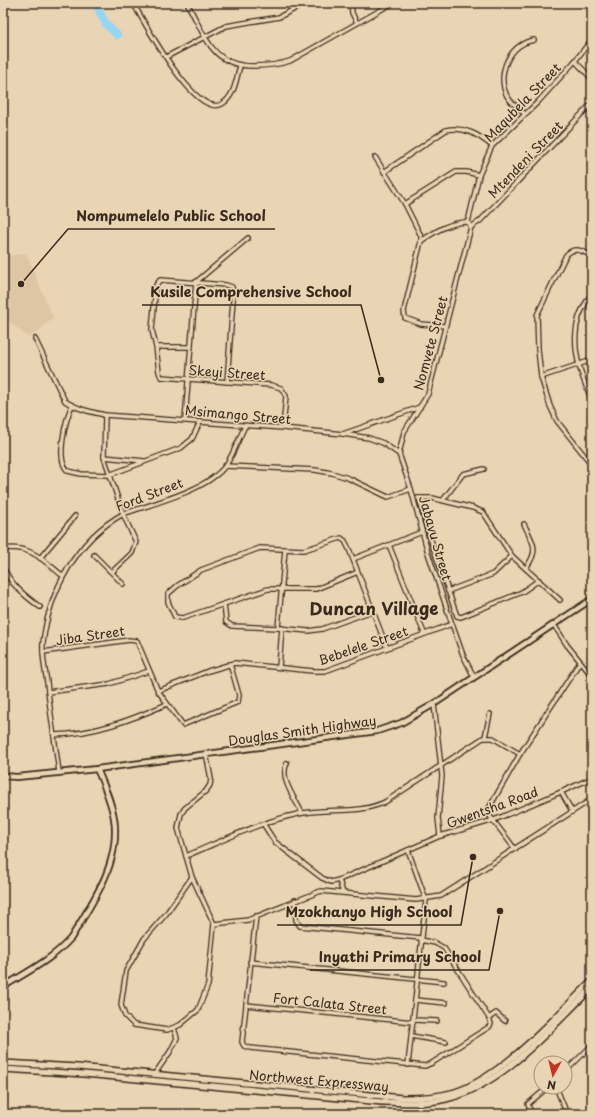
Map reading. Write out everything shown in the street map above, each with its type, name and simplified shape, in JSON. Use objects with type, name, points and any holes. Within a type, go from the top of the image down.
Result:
[{"type":"main road","name":"Northwest Expressway","points":[[3,1063],[78,1067],[403,1098],[436,1096],[474,1084],[502,1066],[592,981]]},
{"type":"main road","name":"Northwest Expressway","points":[[3,1068],[84,1074],[382,1102],[425,1103],[461,1095],[493,1079],[524,1054],[592,988]]},
{"type":"street","points":[[133,3],[176,75],[187,87],[204,101],[216,105],[223,103],[234,90],[240,66]]},
{"type":"street","points":[[187,3],[218,56],[231,64],[240,66],[275,65],[290,61],[393,3]]},
{"type":"street","points":[[288,3],[292,10]]},
{"type":"street","points":[[166,56],[226,26],[268,20],[306,3]]},
{"type":"street","points":[[351,3],[353,17],[357,24]]},
{"type":"street","name":"Maqubela Street","points":[[468,222],[479,175],[492,146],[525,114],[575,61],[592,39]]},
{"type":"street","points":[[525,114],[506,94],[503,69],[514,52],[526,42],[534,40]]},
{"type":"street","points":[[575,61],[592,79]]},
{"type":"street","name":"Mtendeni Street","points":[[471,227],[480,221],[592,103]]},
{"type":"street","points":[[384,172],[446,130],[453,128],[472,132],[481,136],[492,146]]},
{"type":"street","points":[[375,157],[405,204],[419,232],[421,241],[407,296],[404,315],[407,319],[421,324],[446,326]]},
{"type":"street","points":[[405,204],[456,172],[479,175]]},
{"type":"street","points":[[421,241],[453,223],[468,222],[471,227]]},
{"type":"street","name":"Nomvete Street","points":[[343,434],[421,407],[428,394],[471,227]]},
{"type":"street","points":[[185,420],[196,282],[248,238]]},
{"type":"street","points":[[592,256],[577,249],[571,250],[566,255],[539,308],[536,323],[541,377],[550,406],[558,421],[592,465]]},
{"type":"street","points":[[191,347],[156,347],[152,330],[156,285],[158,281],[196,282],[226,285],[232,288],[234,292],[227,382]]},
{"type":"street","points":[[592,292],[580,316],[578,325],[578,365],[592,400]]},
{"type":"street","points":[[34,339],[59,392],[65,401],[72,405],[65,422],[62,457],[64,468],[72,473],[109,476],[181,448],[189,443],[200,422]]},
{"type":"street","name":"Skeyi Street","points":[[156,347],[161,377],[271,385],[281,388],[286,396],[283,428]]},
{"type":"street","points":[[541,377],[592,360]]},
{"type":"street","name":"Msimango Street","points":[[72,405],[105,415],[185,420],[343,434],[369,438],[383,443],[399,454]]},
{"type":"street","points":[[399,454],[404,432],[421,407]]},
{"type":"street","points":[[105,415],[104,457],[109,476],[136,545],[132,553],[112,572]]},
{"type":"street","name":"Ford Street","points":[[59,772],[43,643],[50,611],[63,576],[75,558],[96,533],[123,514],[204,483],[225,466],[245,426]]},
{"type":"street","name":"Jabavu Street","points":[[399,454],[411,489],[422,532],[452,624],[463,655],[474,678]]},
{"type":"street","points":[[104,457],[145,461]]},
{"type":"street","points":[[225,466],[315,470],[332,473],[348,478],[388,496],[411,489]]},
{"type":"street","points":[[443,500],[463,474],[484,469]]},
{"type":"street","points":[[419,498],[456,615],[461,616],[522,592],[539,580]]},
{"type":"street","points":[[413,500],[419,498],[432,498],[483,512],[512,556],[560,600]]},
{"type":"street","points":[[40,558],[75,516]]},
{"type":"street","points":[[524,524],[534,551],[534,557],[526,568]]},
{"type":"street","points":[[353,559],[422,532]]},
{"type":"street","points":[[358,572],[316,589],[268,589],[180,618],[175,617],[168,602],[168,594],[177,586],[208,567],[262,548],[285,550],[308,549],[341,538],[345,541],[353,559],[358,572],[372,612],[387,648]]},
{"type":"street","points":[[389,545],[424,633]]},
{"type":"street","points":[[3,549],[11,547],[24,549],[40,558],[63,576]]},
{"type":"street","points":[[279,667],[281,588],[285,550]]},
{"type":"street","points":[[94,555],[123,584]]},
{"type":"street","points":[[448,591],[492,574],[512,556]]},
{"type":"street","points":[[3,567],[11,582],[22,594],[40,607]]},
{"type":"street","name":"Douglas Smith Highway","points":[[3,776],[17,777],[97,769],[377,731],[400,723],[434,704],[554,624],[591,602]]},
{"type":"street","points":[[224,604],[226,622],[232,626],[315,630],[372,612]]},
{"type":"street","name":"Bebelele Street","points":[[230,664],[321,671],[452,624]]},
{"type":"street","points":[[554,624],[580,662],[592,676]]},
{"type":"street","name":"Jiba Street","points":[[43,652],[129,640],[138,642],[149,671]]},
{"type":"street","points":[[515,849],[488,813],[489,808],[520,754],[580,662]]},
{"type":"street","points":[[48,692],[109,684],[149,671],[158,691],[183,725],[237,703],[239,695],[230,664],[158,691]]},
{"type":"street","points":[[54,735],[71,734],[101,728],[137,717],[167,704]]},
{"type":"street","points":[[434,704],[442,781],[438,818],[440,836]]},
{"type":"street","points":[[485,737],[490,714]]},
{"type":"street","points":[[186,856],[264,825],[302,813],[374,807],[385,802],[485,737],[493,738],[520,754]]},
{"type":"street","points":[[192,876],[166,914],[135,952],[126,971],[122,990],[122,1011],[130,1022],[141,1027],[167,1030],[174,1028],[193,1016],[204,998],[210,965],[214,924],[192,876],[178,832],[178,822],[185,808],[209,788],[211,779],[206,753]]},
{"type":"street","points":[[287,763],[284,771],[285,780],[302,813]]},
{"type":"street","points":[[3,986],[49,958],[64,946],[74,932],[105,879],[112,855],[115,833],[111,804],[97,769]]},
{"type":"street","name":"Gwentsha Road","points":[[340,880],[440,836],[494,820],[592,778]]},
{"type":"street","points":[[561,792],[572,811]]},
{"type":"street","points":[[214,924],[248,920],[295,900],[321,891],[426,900],[447,893],[592,799]]},
{"type":"street","points":[[264,825],[275,842],[322,878],[331,882],[340,880],[343,893]]},
{"type":"street","points":[[408,850],[426,900],[408,1065]]},
{"type":"street","points":[[256,916],[242,1042],[244,1046],[250,1048],[425,1066],[489,1027],[489,1018],[444,948],[435,943],[421,939],[300,926],[296,920],[295,900]]},
{"type":"street","points":[[250,962],[444,982]]},
{"type":"street","points":[[415,1000],[446,1003]]},
{"type":"street","name":"Fort Calata Street","points":[[246,1005],[413,1021],[437,1021]]},
{"type":"street","points":[[489,1018],[496,1013],[505,1021]]},
{"type":"street","points":[[153,1075],[170,1052],[177,1038],[174,1028]]},
{"type":"street","points":[[411,1036],[446,1042]]},
{"type":"street","points":[[573,1064],[592,1045]]},
{"type":"street","points":[[531,1114],[528,1104],[539,1095]]},
{"type":"street","points":[[559,1095],[567,1114]]},
{"type":"street","points":[[582,1114],[592,1110]]},
{"type":"shaded area","points":[[26,253],[53,318],[35,334],[28,337],[10,322],[3,310],[3,257]]},
{"type":"waterway","points":[[95,3],[106,24],[117,35]]},
{"type":"place","name":"Nompumelelo Public School","points":[[21,284]]},
{"type":"place","name":"Kusile Comprehensive School","points":[[381,380]]},
{"type":"place","name":"Mzokhanyo High School","points":[[473,857]]},
{"type":"place","name":"Inyathi Primary School","points":[[500,911]]},
{"type":"district","name":"Duncan Village","points":[[374,608]]}]
